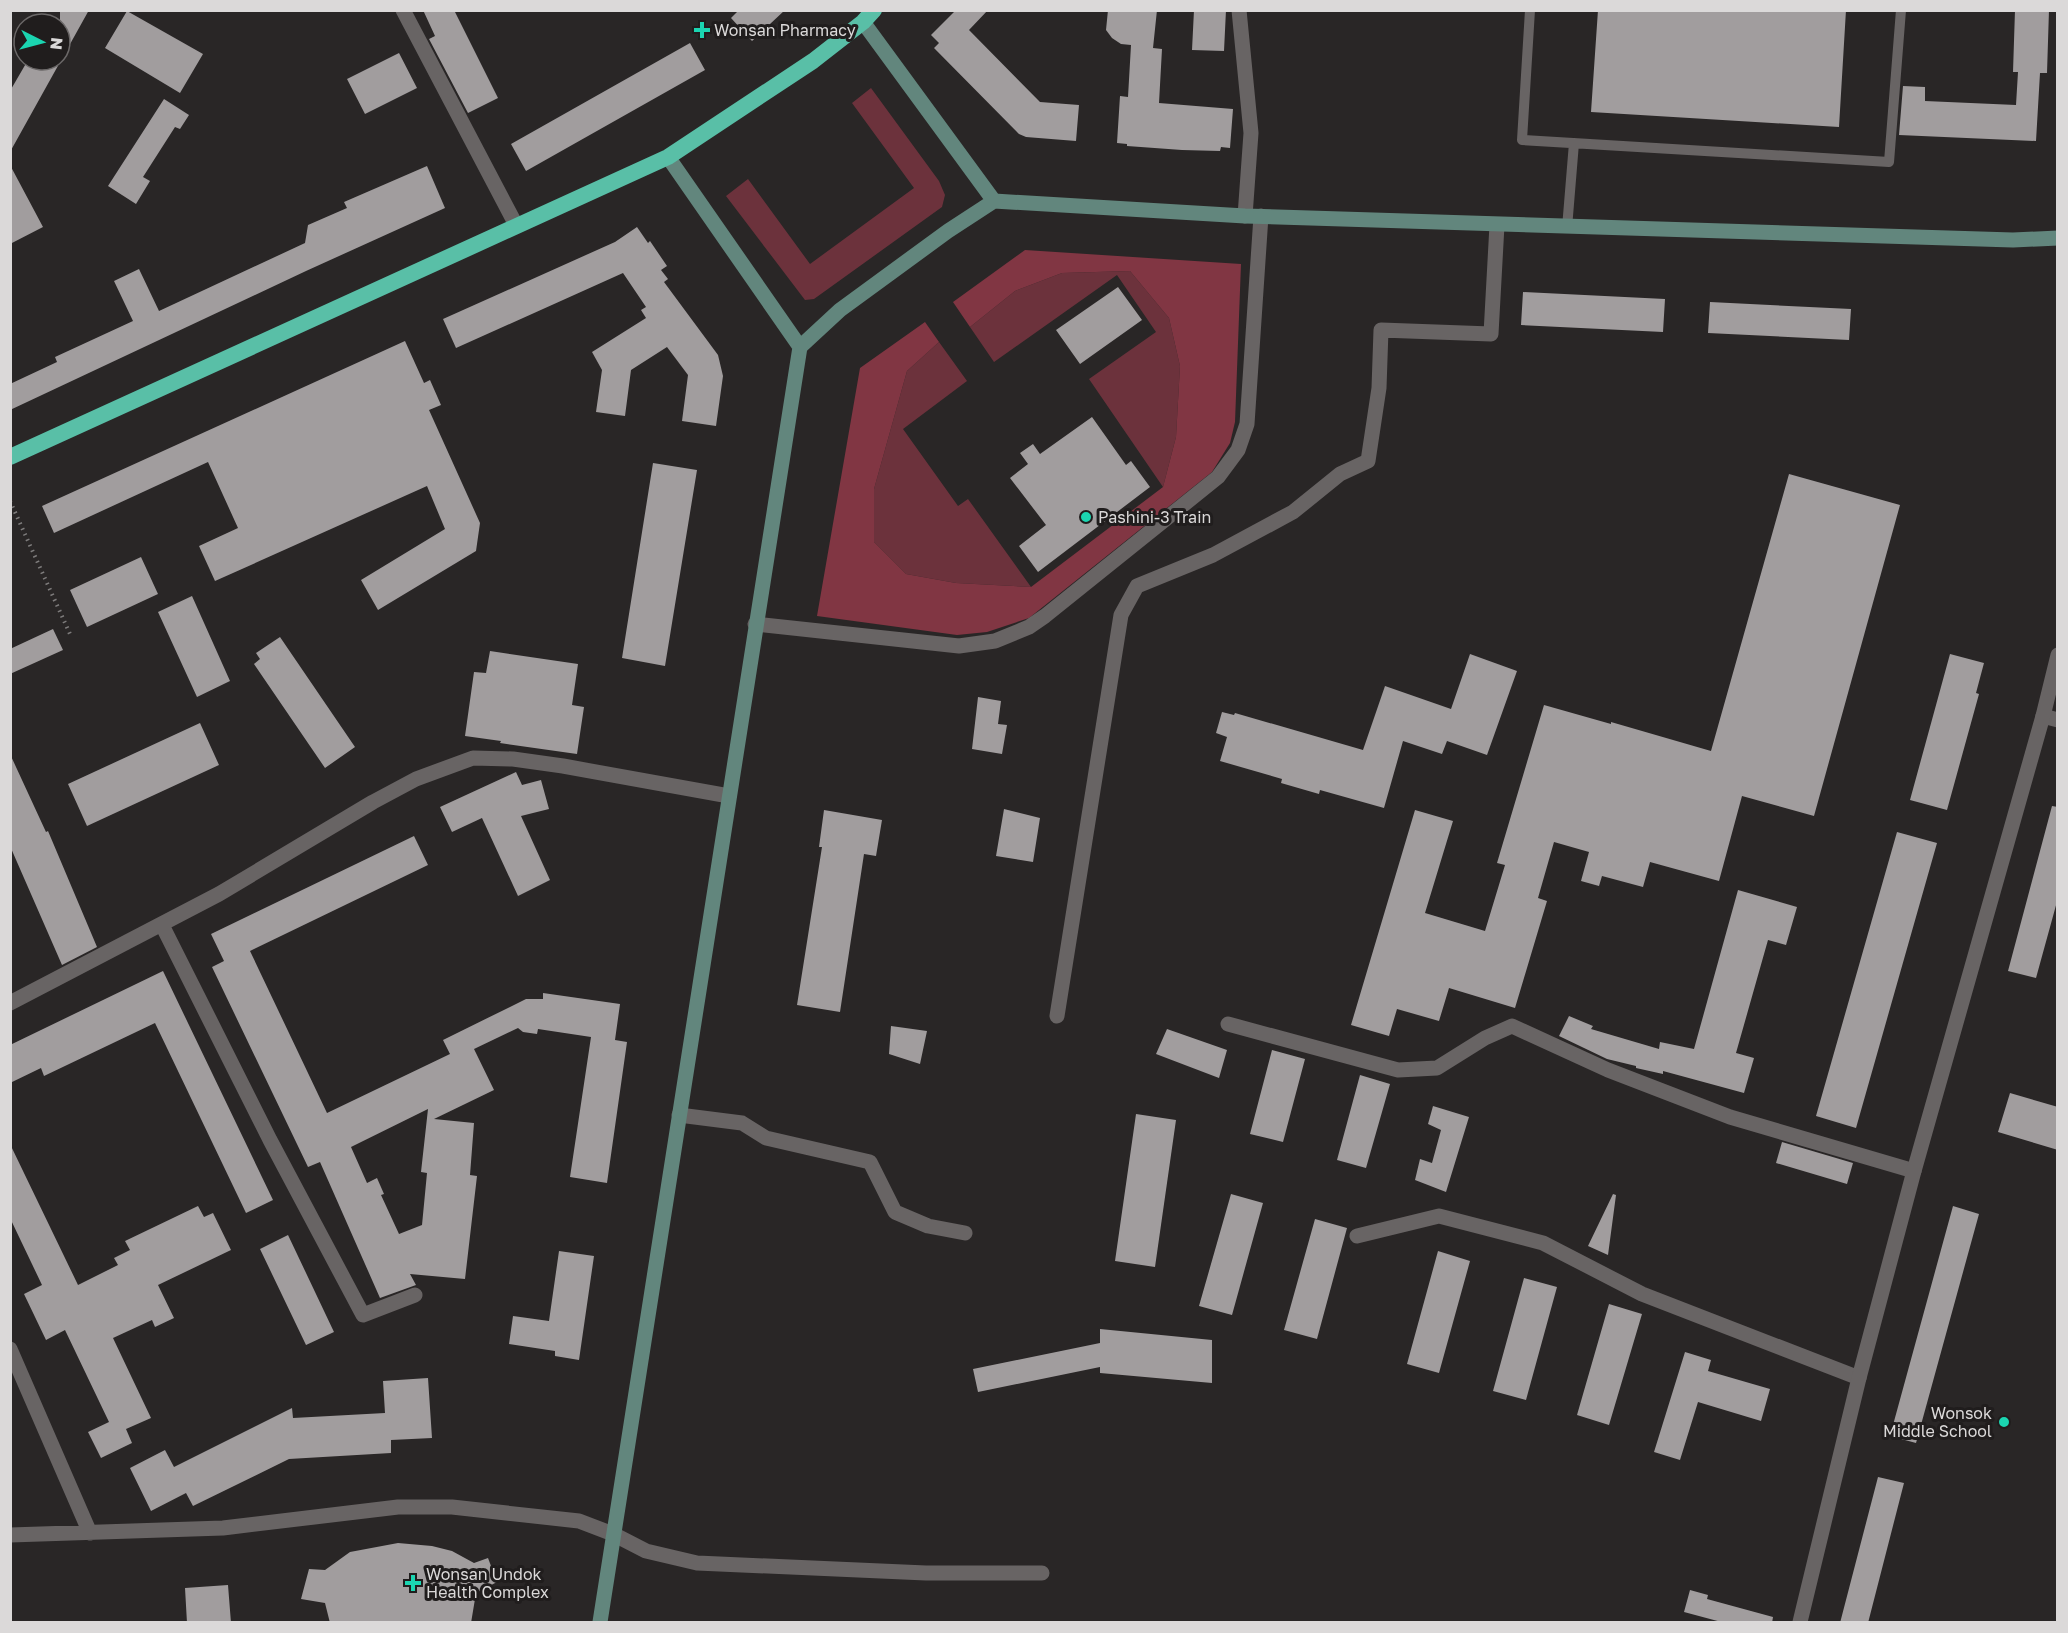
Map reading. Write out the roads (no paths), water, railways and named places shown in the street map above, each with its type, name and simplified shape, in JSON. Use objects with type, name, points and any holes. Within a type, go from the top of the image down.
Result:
[{"type":"highway","points":[[10,457],[668,157],[813,61],[869,16]]},
{"type":"main road","points":[[869,16],[994,201]]},
{"type":"main road","points":[[668,157],[800,347]]},
{"type":"main road","points":[[600,1623],[800,347],[840,310],[948,231],[994,201],[1245,216],[1567,228],[2013,240],[2058,238]]},
{"type":"street","points":[[403,10],[516,225]]},
{"type":"street","points":[[1239,10],[1251,133],[1245,216]]},
{"type":"street","points":[[755,624],[959,646],[996,641],[1029,627],[1045,616],[1173,514],[1218,477],[1238,450],[1247,424],[1261,216]]},
{"type":"street","points":[[1057,1016],[1122,615],[1137,586],[1213,555],[1293,512],[1340,474],[1368,461],[1379,388],[1381,330],[1491,334],[1497,225]]},
{"type":"street","points":[[1800,1623],[1859,1378],[1914,1171],[2050,718],[2058,656]]},
{"type":"street","points":[[10,1004],[219,894],[416,779],[473,758],[513,759],[553,764],[729,796]]},
{"type":"street","points":[[162,925],[270,1140],[363,1316],[415,1295]]},
{"type":"street","points":[[1228,1024],[1398,1070],[1437,1068],[1485,1038],[1512,1026],[1608,1070],[1730,1117],[1914,1171]]},
{"type":"street","points":[[679,1115],[742,1123],[766,1138],[870,1162],[894,1212],[928,1226],[965,1233]]},
{"type":"street","points":[[1357,1236],[1439,1216],[1543,1244],[1642,1294],[1859,1378]]},
{"type":"street","points":[[10,1348],[90,1533]]},
{"type":"street","points":[[10,1535],[223,1528],[398,1507],[452,1507],[579,1521],[613,1534],[646,1551],[697,1563],[926,1573],[1042,1574]]},
{"type":"lane","points":[[1530,10],[1522,140],[1889,162],[1901,10]]},
{"type":"lane","points":[[1567,228],[1574,143]]},
{"type":"place","name":"Wonsan Pharmacy","points":[[702,30]]},
{"type":"place","name":"Pashini-3 Train","points":[[1086,517]]},
{"type":"place","name":"Wonsok Middle School","points":[[2004,1422]]},
{"type":"place","name":"Wonsan Undok Health Complex","points":[[413,1583]]}]
